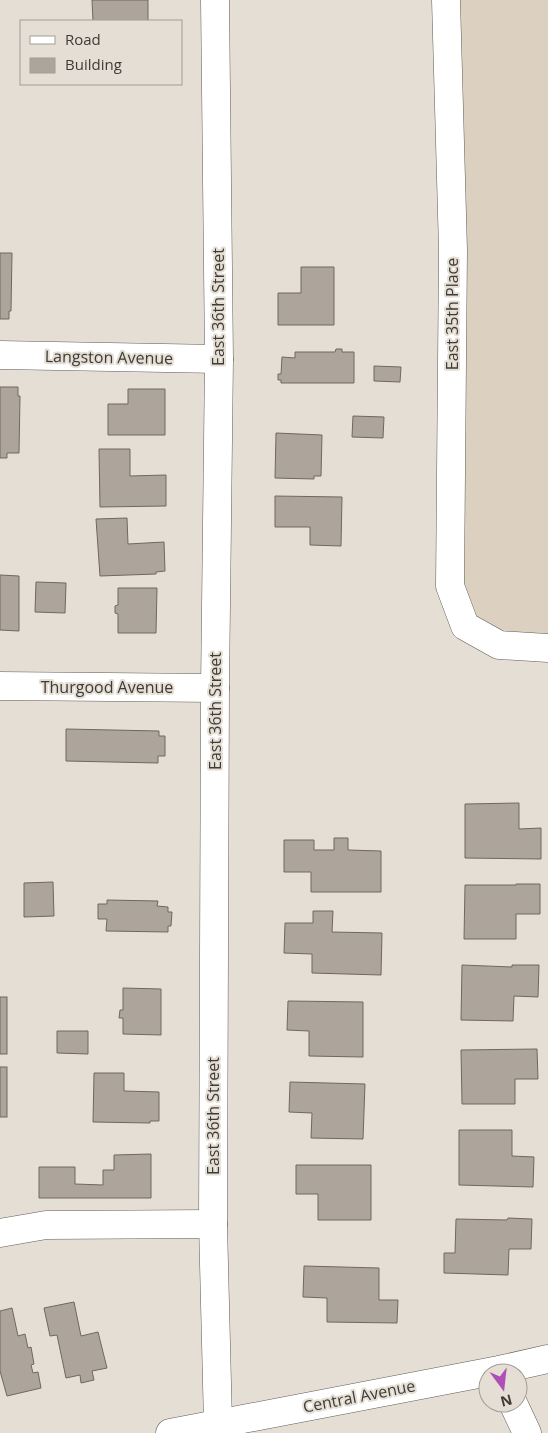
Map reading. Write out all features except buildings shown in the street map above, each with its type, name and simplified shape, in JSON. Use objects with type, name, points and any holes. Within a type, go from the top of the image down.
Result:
[{"type":"street","name":"East 36th Street","points":[[215,0],[219,359],[212,1224],[218,1423]]},
{"type":"street","name":"East 35th Place","points":[[446,0],[453,250],[450,586],[465,626],[499,645],[548,648]]},
{"type":"street","name":"Langston Avenue","points":[[0,355],[219,359]]},
{"type":"street","name":"Thurgood Avenue","points":[[0,686],[215,688]]},
{"type":"street","points":[[0,1233],[46,1225],[212,1224]]},
{"type":"street","name":"Central Avenue","points":[[528,1364],[548,1359]]},
{"type":"street","name":"Central Avenue","points":[[170,1433],[478,1376]]},
{"type":"street","points":[[517,1413],[526,1433]]},
{"type":"shaded area","points":[[444,0],[548,0],[548,648],[465,626]]}]
